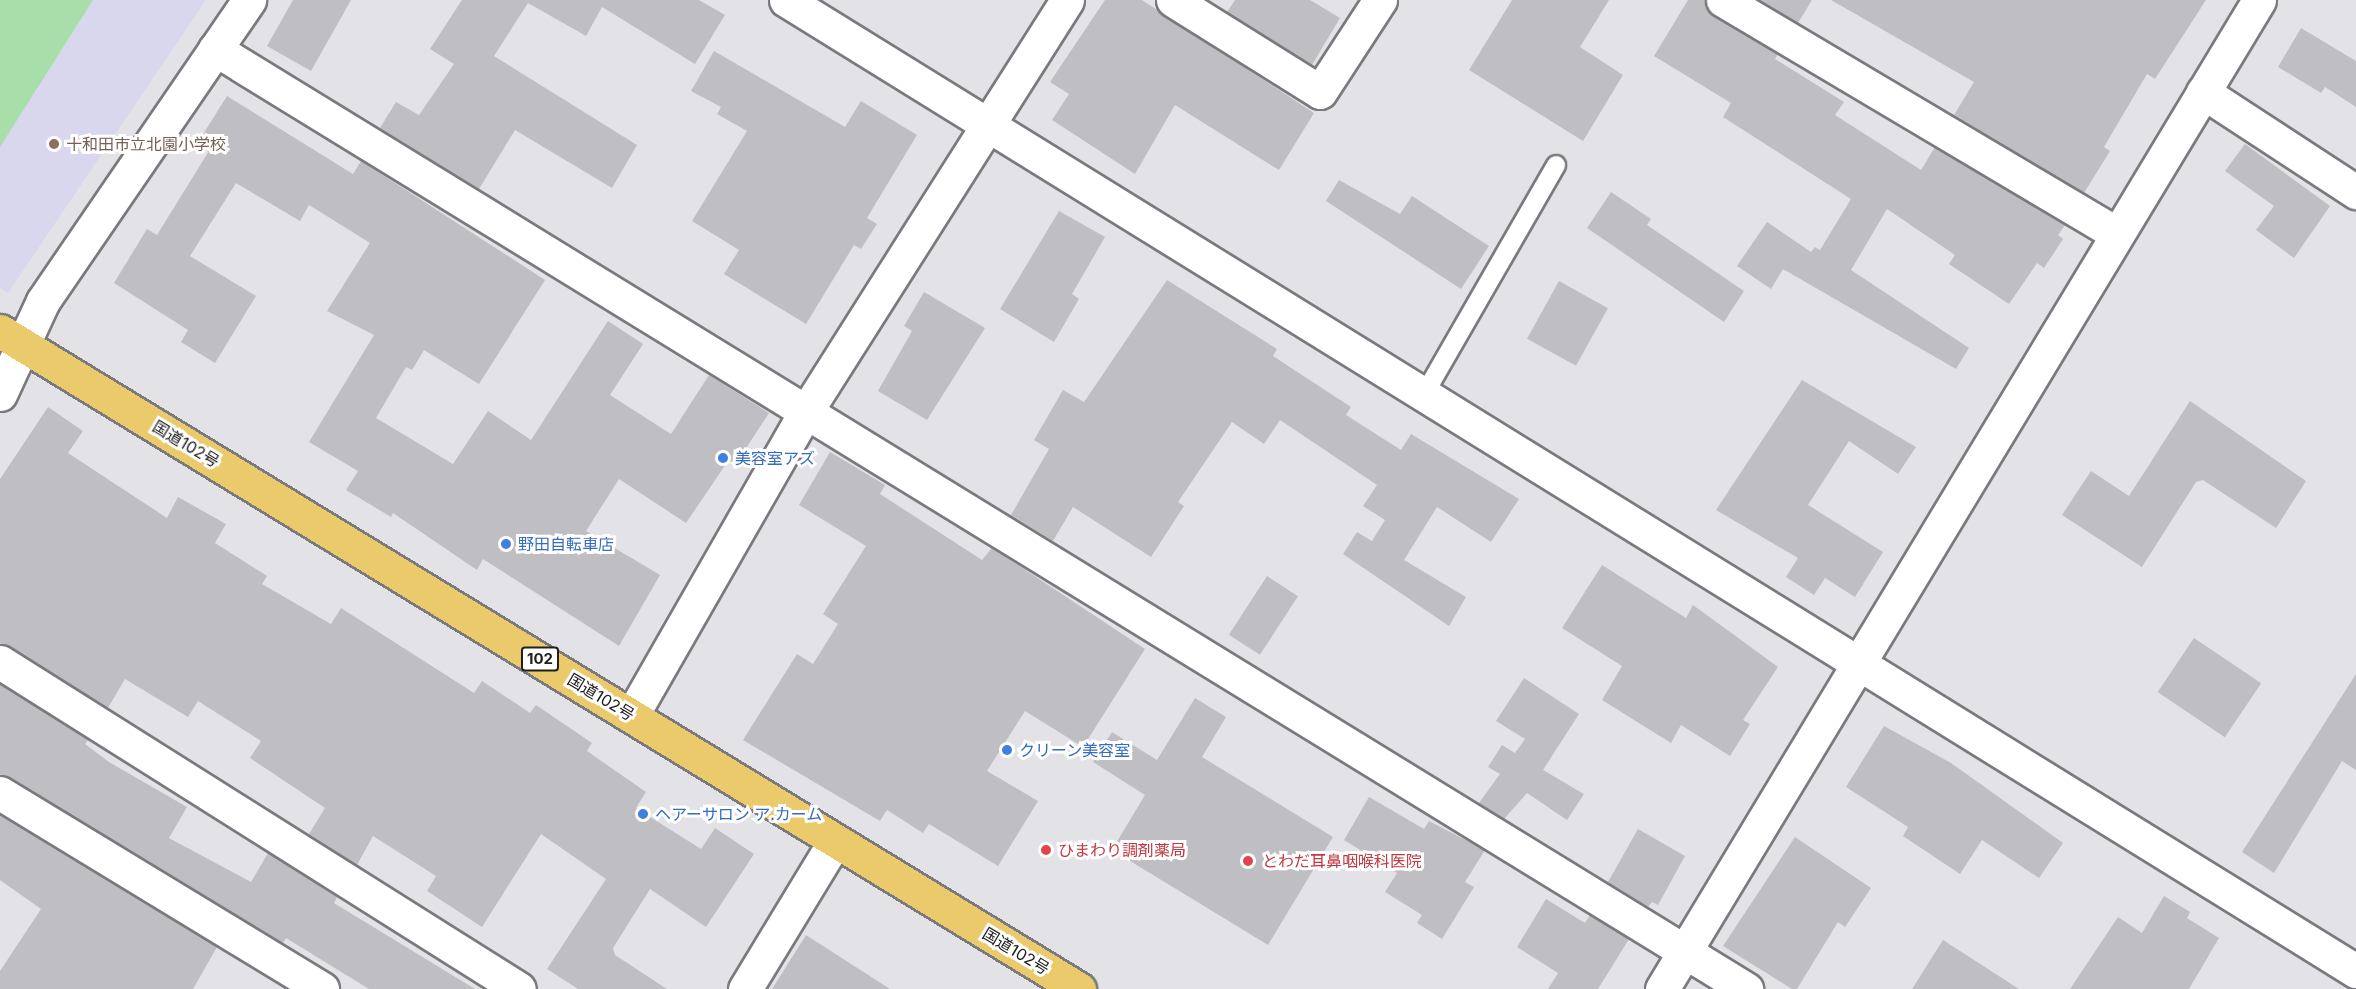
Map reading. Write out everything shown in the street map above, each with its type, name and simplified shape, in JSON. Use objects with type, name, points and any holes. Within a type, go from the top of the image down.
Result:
[{"type":"highway","name":"国道102号","points":[[12,339],[1079,989]]},
{"type":"street","points":[[0,394],[12,339],[43,301],[249,0]]},
{"type":"street","points":[[786,0],[1425,393],[2356,971]]},
{"type":"street","points":[[632,715],[807,410],[1067,0]]},
{"type":"street","points":[[1173,0],[1320,92],[1380,0]]},
{"type":"street","points":[[1723,0],[2117,234]]},
{"type":"street","points":[[1662,989],[2203,92],[2255,1]]},
{"type":"street","points":[[215,49],[807,410],[1746,989]]},
{"type":"street","points":[[2203,92],[2356,192]]},
{"type":"street","points":[[0,662],[519,989]]},
{"type":"street","points":[[0,793],[322,989]]},
{"type":"street","points":[[745,989],[835,841]]},
{"type":"lane","points":[[1425,393],[1557,165]]},
{"type":"shaded area","name":"十和田市立北園小学校","points":[[0,0],[206,0],[8,293],[0,288]]},
{"type":"green space","points":[[0,0],[93,0],[0,147]]},
{"type":"building","points":[[293,0],[351,0],[311,71],[267,46]]},
{"type":"building","points":[[462,0],[699,0],[725,15],[695,64],[602,7],[586,36],[528,3],[494,56],[637,145],[612,188],[515,130],[479,189],[380,128],[396,102],[419,115],[454,64],[430,49]]},
{"type":"building","points":[[1105,0],[1142,0],[1314,113],[1279,170],[1175,105],[1135,174],[1052,120],[1069,94],[1050,82]]},
{"type":"building","points":[[1235,0],[1310,0],[1340,18],[1312,65],[1227,12]]},
{"type":"building","points":[[1512,0],[1609,0],[1580,47],[1623,75],[1583,141],[1469,70]]},
{"type":"building","points":[[1688,0],[1704,0],[1713,16],[1778,54],[1775,59],[1844,102],[1835,115],[1921,170],[1935,147],[2065,225],[2058,235],[2063,239],[2044,268],[2037,263],[2009,304],[1949,264],[1955,255],[1887,209],[1851,270],[1969,348],[1956,369],[1783,269],[1771,289],[1737,266],[1767,222],[1811,252],[1815,247],[1820,250],[1851,199],[1723,117],[1731,103],[1654,56]]},
{"type":"building","points":[[1760,0],[1812,0],[1798,23]]},
{"type":"building","points":[[1831,0],[2206,0],[2155,79],[2147,74],[2104,147],[2110,151],[2084,193],[1954,115],[1974,82]]},
{"type":"building","points":[[2301,28],[2356,61],[2356,107],[2325,87],[2321,93],[2278,67]]},
{"type":"building","points":[[714,51],[845,127],[861,101],[917,135],[867,218],[877,224],[861,249],[854,245],[806,324],[724,274],[739,250],[692,221],[747,131],[717,114],[721,107],[691,91]]},
{"type":"building","points":[[227,96],[353,174],[361,161],[545,280],[479,384],[424,350],[412,370],[406,367],[376,418],[453,464],[488,411],[531,440],[608,321],[643,344],[610,395],[671,434],[709,375],[769,413],[735,465],[728,461],[686,523],[619,479],[586,531],[660,575],[619,646],[483,559],[477,570],[393,513],[391,517],[346,490],[358,471],[309,442],[374,335],[327,311],[370,243],[309,205],[300,221],[236,183],[190,256],[256,296],[215,363],[181,342],[188,330],[114,283],[147,229],[157,235],[212,146],[200,139]]},
{"type":"building","points":[[2245,144],[2330,206],[2294,258],[2256,230],[2274,206],[2225,171]]},
{"type":"building","points":[[1339,180],[1400,214],[1412,196],[1489,246],[1461,289],[1326,201]]},
{"type":"building","points":[[1611,192],[1651,219],[1647,225],[1744,291],[1724,322],[1587,228]]},
{"type":"building","points":[[1059,211],[1105,237],[1072,294],[1079,299],[1054,342],[1000,309]]},
{"type":"building","points":[[1167,280],[1277,349],[1273,356],[1351,407],[1346,415],[1401,450],[1411,434],[1519,499],[1491,542],[1437,507],[1404,560],[1466,597],[1449,626],[1343,554],[1357,532],[1372,541],[1385,520],[1363,506],[1377,485],[1280,420],[1264,444],[1232,422],[1178,502],[1184,506],[1151,557],[1073,507],[1053,541],[1011,515],[1049,449],[1034,440],[1063,390],[1084,402]]},
{"type":"building","points":[[1559,281],[1608,308],[1576,366],[1527,339]]},
{"type":"building","points":[[924,292],[985,328],[927,420],[878,391],[912,331],[904,326]]},
{"type":"building","points":[[1802,380],[1916,447],[1898,474],[1849,441],[1808,505],[1883,552],[1855,597],[1825,578],[1814,595],[1786,577],[1798,558],[1716,510]]},
{"type":"building","points":[[2190,401],[2306,481],[2276,528],[2203,480],[2196,482],[2142,567],[2062,515],[2091,471],[2129,496]]},
{"type":"building","points":[[48,407],[83,431],[68,453],[167,518],[178,497],[226,524],[215,543],[267,576],[262,584],[331,624],[341,608],[474,693],[482,681],[530,713],[536,705],[592,743],[587,751],[646,792],[636,808],[701,849],[715,828],[754,854],[706,927],[650,889],[613,948],[615,955],[667,989],[578,989],[547,969],[606,879],[541,834],[482,927],[427,891],[436,876],[373,836],[357,865],[309,834],[325,808],[250,758],[261,741],[198,701],[188,717],[125,679],[108,708],[0,643],[0,479]]},
{"type":"building","points":[[830,452],[885,485],[880,494],[982,560],[992,548],[1145,649],[1083,747],[1025,711],[987,771],[1038,801],[998,866],[929,824],[923,833],[887,810],[880,821],[743,740],[797,654],[813,664],[838,624],[823,614],[866,546],[799,505]]},
{"type":"building","points":[[1602,565],[1686,618],[1693,605],[1778,667],[1743,720],[1750,724],[1730,756],[1681,725],[1671,743],[1602,700],[1622,666],[1562,628]]},
{"type":"building","points":[[1267,576],[1298,596],[1260,655],[1229,635]]},
{"type":"building","points":[[2194,638],[2261,683],[2225,737],[2158,692]]},
{"type":"building","points":[[2356,674],[2356,770],[2342,761],[2274,873],[2242,852]]},
{"type":"building","points":[[1524,678],[1579,714],[1543,770],[1584,794],[1567,820],[1527,793],[1504,819],[1479,803],[1500,774],[1488,767],[1502,745],[1515,753],[1525,739],[1496,721]]},
{"type":"building","points":[[0,684],[88,740],[85,744],[109,762],[187,807],[169,838],[251,882],[268,853],[337,897],[334,903],[475,989],[369,989],[286,938],[283,943],[0,774]]},
{"type":"building","points":[[1195,698],[1226,717],[1202,757],[1333,837],[1268,945],[1112,850],[1145,795],[1093,762],[1112,732],[1157,760]]},
{"type":"building","points":[[1884,726],[1951,763],[2063,843],[2039,878],[1982,840],[1960,874],[1903,836],[1908,827],[1846,787]]},
{"type":"building","points":[[1369,797],[1424,829],[1429,821],[1485,850],[1465,882],[1474,887],[1442,939],[1417,923],[1422,915],[1385,892],[1397,873],[1344,840]]},
{"type":"building","points":[[0,815],[217,947],[193,989],[0,989],[0,971],[41,909],[0,880]]},
{"type":"building","points":[[1638,829],[1685,856],[1658,905],[1652,902],[1648,907],[1608,882]]},
{"type":"building","points":[[1795,837],[1871,888],[1845,927],[1838,922],[1797,989],[1792,989],[1723,946]]},
{"type":"building","points":[[2164,896],[2190,912],[2187,918],[2219,938],[2189,989],[2070,989],[2118,917],[2142,933]]},
{"type":"building","points":[[1546,899],[1585,923],[1590,915],[1629,939],[1598,989],[1548,989],[1558,973],[1517,947]]},
{"type":"building","points":[[806,935],[890,989],[772,989]]},
{"type":"building","points":[[1943,940],[2019,989],[1912,989]]},
{"type":"place","name":"十和田市立北園小学校","points":[[54,144]]},
{"type":"place","name":"美容室アズ","points":[[723,458]]},
{"type":"place","name":"野田自転車店","points":[[506,544]]},
{"type":"place","name":"クリーン美容室","points":[[1007,750]]},
{"type":"place","name":"ヘアーサロン ア.カーム","points":[[643,814]]},
{"type":"place","name":"ひまわり調剤薬局","points":[[1046,850]]},
{"type":"place","name":"とわだ耳鼻咽喉科医院","points":[[1248,861]]}]
